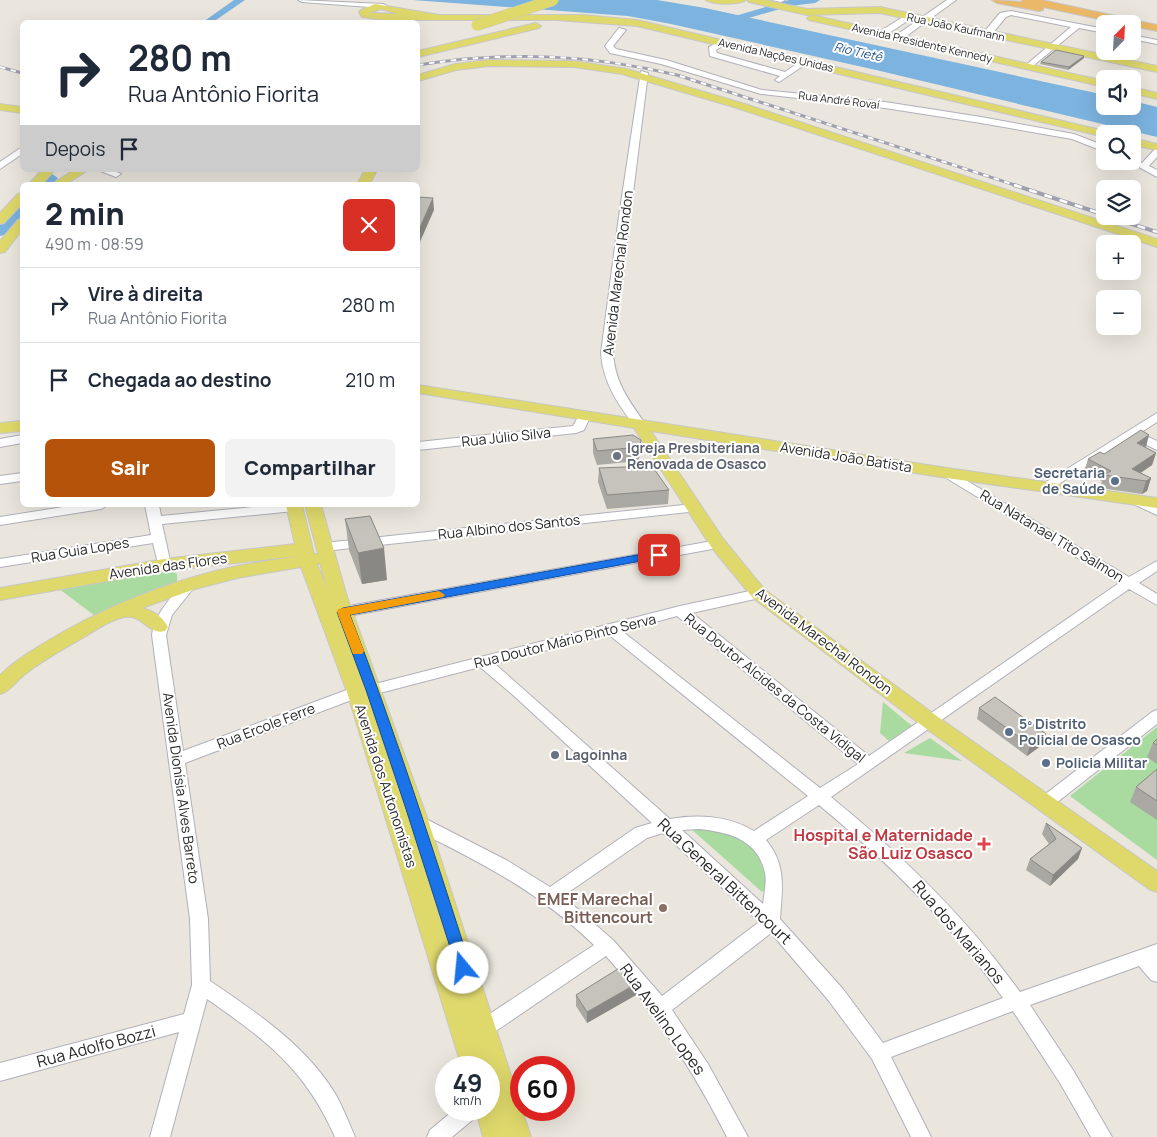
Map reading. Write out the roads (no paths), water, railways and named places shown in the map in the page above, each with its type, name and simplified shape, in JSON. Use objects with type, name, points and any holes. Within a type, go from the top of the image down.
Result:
[{"type":"highway","points":[[993,0],[1096,24]]},
{"type":"highway","points":[[997,0],[1096,20]]},
{"type":"highway","points":[[1027,0],[1157,28]]},
{"type":"highway","points":[[1066,0],[1157,19]]},
{"type":"highway","points":[[1141,29],[1157,32]]},
{"type":"highway","points":[[1141,34],[1157,37]]},
{"type":"main road","points":[[420,46],[478,31],[485,26],[553,0]]},
{"type":"main road","points":[[465,29],[485,26],[566,0]]},
{"type":"main road","name":"Avenida Presidente Kennedy","points":[[712,0],[740,0],[762,6],[778,3],[898,38],[1096,82]]},
{"type":"main road","points":[[748,0],[753,0]]},
{"type":"main road","name":"Rua João Kaufmann","points":[[753,0],[778,3],[791,9],[817,12],[870,9],[1157,70]]},
{"type":"main road","points":[[365,17],[383,6],[397,16]]},
{"type":"main road","points":[[365,17],[397,16],[538,22]]},
{"type":"main road","name":"Avenida Nações Unidas","points":[[538,22],[599,19],[637,23],[1096,132]]},
{"type":"main road","points":[[420,53],[538,22]]},
{"type":"main road","points":[[420,74],[467,63],[523,60],[606,64],[803,122],[1157,239]]},
{"type":"main road","points":[[420,78],[473,65],[534,62],[598,66],[644,75],[1157,243]]},
{"type":"main road","points":[[1141,92],[1157,96]]},
{"type":"main road","points":[[0,107],[20,110]]},
{"type":"main road","points":[[0,112],[20,114]]},
{"type":"main road","points":[[1141,143],[1157,147]]},
{"type":"main road","points":[[37,182],[46,172]]},
{"type":"main road","points":[[60,182],[68,172]]},
{"type":"main road","points":[[61,182],[79,172]]},
{"type":"main road","points":[[0,220],[20,199]]},
{"type":"main road","points":[[0,249],[20,225]]},
{"type":"main road","name":"Avenida João Batista","points":[[420,389],[947,473],[1157,503]]},
{"type":"main road","name":"Avenida Marechal Rondon","points":[[640,425],[718,544],[759,594],[931,722],[1157,883]]},
{"type":"main road","points":[[0,428],[20,426]]},
{"type":"main road","name":"Avenida dos Autonomistas","points":[[294,507],[343,612],[364,691],[471,1056]]},
{"type":"main road","name":"Avenida dos Autonomistas","points":[[313,507],[316,553],[364,691],[418,822],[482,1029],[518,1137]]},
{"type":"main road","points":[[0,687],[32,658],[72,634],[119,611],[233,567],[279,552]]},
{"type":"main road","name":"Avenida das Flores","points":[[6,593],[164,565],[279,552],[316,553]]},
{"type":"main road","points":[[189,585],[316,553]]},
{"type":"main road","points":[[164,565],[178,567],[186,571],[189,585]]},
{"type":"main road","points":[[119,611],[142,613],[150,617],[160,627]]},
{"type":"main road","points":[[492,1121],[496,1137]]},
{"type":"street","points":[[302,0],[383,6]]},
{"type":"street","points":[[898,38],[952,0]]},
{"type":"street","points":[[338,3],[365,17]]},
{"type":"street","points":[[988,33],[1003,16],[1011,14],[1022,14],[1096,29]]},
{"type":"street","points":[[882,34],[909,17]]},
{"type":"street","points":[[1029,67],[1078,25]]},
{"type":"street","name":"Rua André Rovaí","points":[[622,30],[610,46],[613,50],[663,62],[761,92],[835,99],[940,113],[1042,131],[1094,143]]},
{"type":"street","points":[[1141,39],[1157,42]]},
{"type":"street","points":[[723,43],[712,49],[713,54],[786,75]]},
{"type":"street","points":[[761,92],[805,62]]},
{"type":"street","name":"Avenida Marechal Rondon","points":[[640,425],[621,401],[613,386],[608,374],[607,353],[644,75]]},
{"type":"street","points":[[1,164],[20,151]]},
{"type":"street","points":[[1157,152],[1143,167],[1157,174]]},
{"type":"street","points":[[110,172],[116,174]]},
{"type":"street","name":"Rua Júlio Silva","points":[[420,446],[576,429],[580,427],[586,416]]},
{"type":"street","points":[[1044,487],[1157,417]]},
{"type":"street","points":[[1131,433],[1157,446]]},
{"type":"street","points":[[0,443],[20,440]]},
{"type":"street","name":"Rua Natanael Tito Salmon","points":[[947,473],[1157,600]]},
{"type":"street","points":[[0,480],[20,477]]},
{"type":"street","points":[[1134,499],[1157,511]]},
{"type":"street","points":[[0,520],[87,507]]},
{"type":"street","points":[[152,507],[164,565]]},
{"type":"street","points":[[155,521],[225,509],[271,507]]},
{"type":"street","name":"Rua Albino dos Santos","points":[[316,553],[693,508]]},
{"type":"street","name":"Rua Guia Lopes","points":[[1,559],[160,538]]},
{"type":"street","points":[[343,612],[718,544]]},
{"type":"street","points":[[755,839],[821,797],[1157,565]]},
{"type":"street","points":[[160,627],[165,615],[189,585]]},
{"type":"street","name":"Rua Doutor Mário Pinto Serva","points":[[364,691],[759,594]]},
{"type":"street","name":"Rua Doutor Alcides da Costa Vidigal","points":[[680,612],[869,764]]},
{"type":"street","name":"Avenida Dionísia Alves Barreto","points":[[160,627],[176,760],[199,919],[201,985],[160,1137]]},
{"type":"street","name":"Rua dos Marianos","points":[[612,630],[821,797],[889,856],[940,908],[980,952],[1017,1001],[1071,1082],[1102,1137]]},
{"type":"street","name":"Rua General Bittencourt","points":[[483,662],[518,691],[772,923],[809,962],[879,1053],[921,1137]]},
{"type":"street","name":"Rua Ercole Ferre","points":[[176,760],[364,691]]},
{"type":"street","points":[[1045,803],[1157,716]]},
{"type":"street","name":"Rua Avelino Lopes","points":[[418,822],[468,848],[550,896],[581,921],[621,960],[660,1008],[699,1065],[738,1137]]},
{"type":"street","points":[[550,896],[641,833],[665,825],[695,822],[712,823],[741,831],[755,839],[765,852],[775,874],[772,923],[660,1008]]},
{"type":"street","points":[[482,1029],[606,946]]},
{"type":"street","points":[[879,1053],[1150,954],[1157,974]]},
{"type":"street","points":[[201,985],[252,1019],[280,1042],[305,1068],[329,1101],[345,1137]]},
{"type":"street","name":"Rua Adolfo Bozzi","points":[[0,1072],[193,1020]]},
{"type":"street","points":[[437,1137],[456,1121]]},
{"type":"water","name":"Rio Tietê","points":[[413,0],[657,0],[705,8],[1096,93],[1096,115],[1141,115],[1141,103],[1157,107],[1157,137],[1141,133],[1141,125],[1107,125],[876,70],[628,16]]},
{"type":"waterway","points":[[210,20],[240,0]]},
{"type":"waterway","points":[[725,22],[789,3],[815,0]]},
{"type":"waterway","points":[[48,182],[52,178]]},
{"type":"waterway","points":[[0,232],[20,211]]},
{"type":"railway","points":[[420,65],[516,56],[580,59],[644,68],[677,75],[1018,186]]},
{"type":"railway","points":[[0,67],[20,72]]},
{"type":"railway","points":[[1014,185],[1096,212]]},
{"type":"railway","points":[[1135,225],[1157,232]]},
{"type":"place","name":"Igreja Presbiteriana Renovada de Osasco","points":[[617,456]]},
{"type":"place","name":"Secretaria de Saúde","points":[[1115,481]]},
{"type":"place","name":"5º Distrito Policial de Osasco","points":[[1009,732]]},
{"type":"place","name":"Lagoinha","points":[[555,755]]},
{"type":"place","name":"Policia Militar","points":[[1046,763]]},
{"type":"place","name":"Hospital e Maternidade São Luiz Osasco","points":[[984,844]]},
{"type":"place","name":"EMEF Marechal Bittencourt","points":[[663,908]]}]
